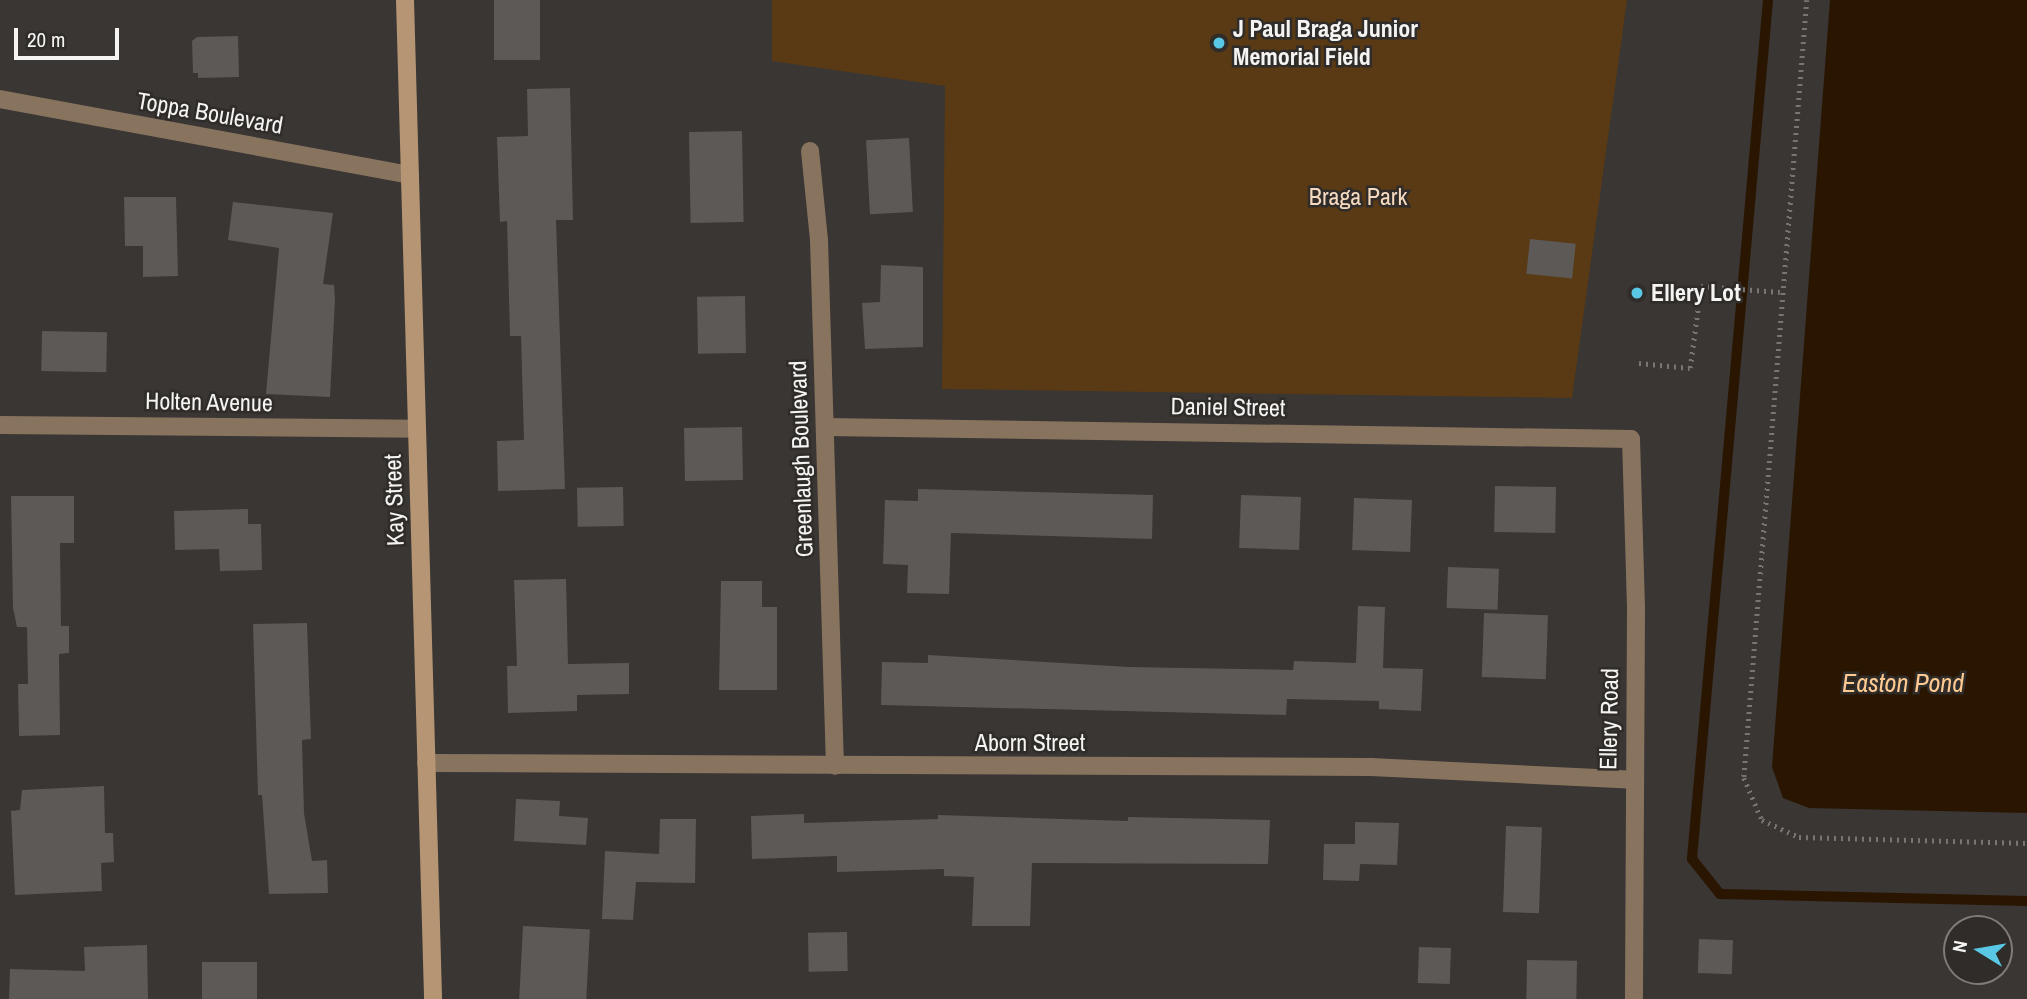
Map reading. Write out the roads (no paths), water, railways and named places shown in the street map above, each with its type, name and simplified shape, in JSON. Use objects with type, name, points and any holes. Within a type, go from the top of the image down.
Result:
[{"type":"street","name":"Kay Street","points":[[405,0],[433,999]]},
{"type":"street","name":"Toppa Boulevard","points":[[0,99],[411,175]]},
{"type":"street","name":"Greenlaugh Boulevard","points":[[810,151],[818,240],[835,765]]},
{"type":"street","name":"Holten Avenue","points":[[0,425],[417,429]]},
{"type":"street","name":"Daniel Street","points":[[825,427],[1631,439]]},
{"type":"street","name":"Ellery Road","points":[[1631,439],[1636,609],[1633,780],[1634,999]]},
{"type":"street","name":"Aborn Street","points":[[426,763],[1371,767],[1633,780]]},
{"type":"water","name":"Easton Pond","points":[[1830,0],[2027,0],[2027,813],[1809,808],[1783,798],[1772,767]]},
{"type":"waterway","points":[[1768,0],[1692,859],[1720,894],[2027,901]]},
{"type":"place","name":"J Paul Braga Junior Memorial Field","points":[[1219,43]]},
{"type":"place","name":"Ellery Lot","points":[[1637,293]]},
{"type":"park label","name":"Braga Park","points":[[1358,197]]}]
